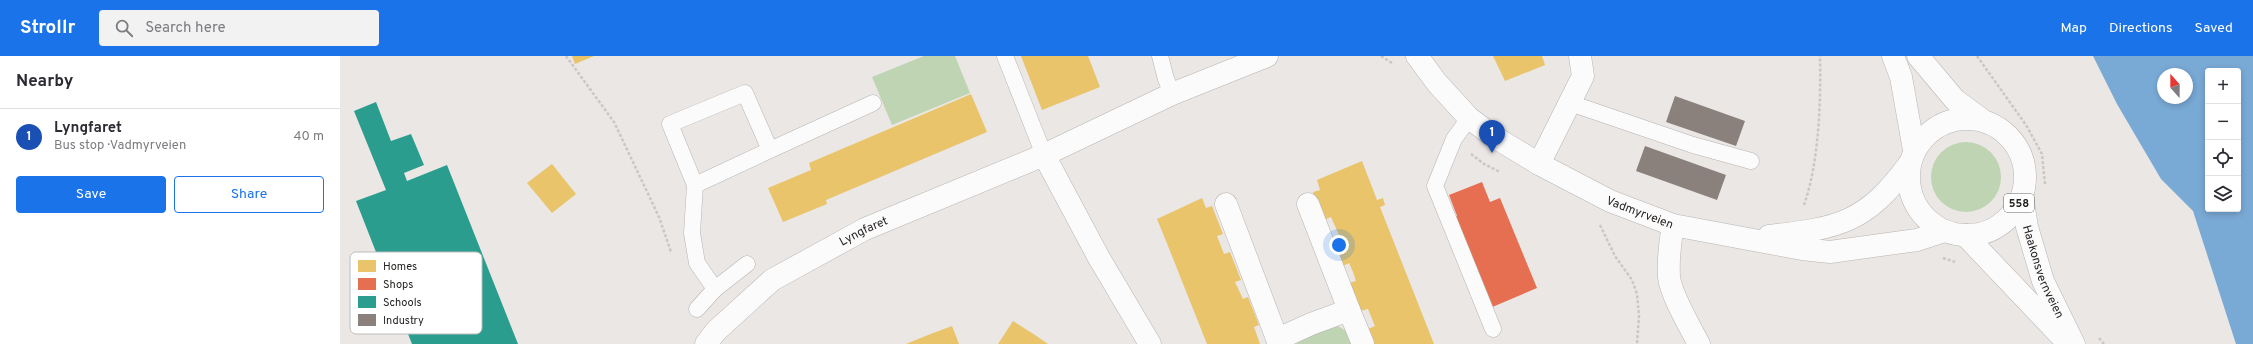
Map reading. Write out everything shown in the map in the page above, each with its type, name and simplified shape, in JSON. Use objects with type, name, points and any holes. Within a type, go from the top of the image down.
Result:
[{"type":"main road","name":"Lyngfaret","points":[[706,344],[716,331],[772,280],[865,229],[1044,155],[1172,94],[1267,56]]},
{"type":"main road","name":"Vadmyrveien","points":[[1417,56],[1437,83],[1469,118],[1496,138],[1539,164],[1610,201],[1673,224],[1802,249],[1830,252],[1917,240],[1944,231]]},
{"type":"main road","points":[[1539,164],[1583,76],[1580,56]]},
{"type":"main road","name":"558","points":[[1892,56],[1900,77],[1912,157],[1908,180],[1911,196],[1918,210],[1930,223],[1944,231],[1965,236],[1983,233],[2000,225],[2013,212],[2022,196],[2026,177],[2022,158],[2013,141],[1999,127],[1981,119],[1955,100],[1918,56]]},
{"type":"main road","name":"558","points":[[1912,157],[1926,134],[1942,123],[1962,118],[1981,119]]},
{"type":"main road","points":[[1044,155],[1099,258],[1150,344]]},
{"type":"main road","name":"Vadmyrveien","points":[[1750,238],[1801,232],[1845,222],[1864,212],[1881,198],[1912,157]]},
{"type":"main road","name":"Haakonsvernveien","points":[[2022,196],[2028,233],[2042,281],[2074,344]]},
{"type":"main road","points":[[1226,204],[1278,342],[1311,324],[1349,310]]},
{"type":"main road","points":[[1308,204],[1363,344]]},
{"type":"main road","points":[[1673,224],[1669,248],[1669,278],[1680,307],[1699,344]]},
{"type":"main road","name":"Haakonsvernveien","points":[[1965,236],[1987,256],[2069,344]]},
{"type":"lane","points":[[1005,56],[1044,155]]},
{"type":"lane","points":[[1160,56],[1166,79],[1172,94]]},
{"type":"lane","points":[[715,289],[697,263],[692,233],[695,186],[670,124],[745,93],[770,150]]},
{"type":"lane","points":[[695,186],[873,103]]},
{"type":"lane","points":[[1570,104],[1693,145],[1751,162]]},
{"type":"lane","points":[[1469,118],[1454,139],[1435,186],[1492,329]]},
{"type":"lane","points":[[697,309],[715,289],[747,264]]},
{"type":"path","points":[[566,56],[614,122],[659,217],[672,254]]},
{"type":"path","points":[[1801,232],[1800,217],[1812,184],[1821,88],[1820,56]]},
{"type":"path","points":[[1597,218],[1609,245],[1632,280],[1637,294],[1640,316],[1637,344]]},
{"type":"green space","points":[[924,56],[955,56],[970,93],[892,125],[872,77]]},
{"type":"green space","points":[[1966,142],[1979,145],[1991,152],[1998,164],[2001,177],[1998,190],[1991,202],[1979,209],[1966,212],[1953,209],[1941,202],[1934,190],[1931,177],[1934,164],[1941,152],[1953,145]]},
{"type":"green space","points":[[1336,325],[1350,333],[1357,344],[1296,344],[1301,338]]},
{"type":"water","points":[[2093,56],[2253,56],[2253,344],[2236,344],[2193,211],[2161,179],[2117,104]]},
{"type":"building: Homes","points":[[572,56],[594,56],[575,64]]},
{"type":"building: Homes","points":[[1021,56],[1088,56],[1100,87],[1042,110]]},
{"type":"building: Homes","points":[[1493,56],[1542,56],[1545,65],[1505,81]]},
{"type":"building: Homes","points":[[971,94],[987,132],[826,200],[827,204],[783,222],[768,188],[811,170],[809,163]]},
{"type":"building: Homes","points":[[1362,161],[1377,200],[1383,198],[1385,205],[1380,207],[1434,344],[1374,344],[1368,329],[1375,326],[1368,309],[1360,311],[1349,283],[1356,281],[1353,272],[1349,263],[1343,266],[1332,238],[1339,235],[1331,217],[1324,220],[1313,192],[1320,190],[1317,180]]},
{"type":"building: Homes","points":[[552,164],[576,194],[552,213],[527,183]]},
{"type":"building: Homes","points":[[1202,198],[1206,208],[1212,206],[1223,234],[1217,236],[1224,254],[1230,252],[1241,280],[1235,282],[1243,299],[1248,297],[1259,325],[1254,327],[1260,344],[1207,344],[1157,219]]},
{"type":"building: Homes","points":[[1013,321],[1035,335],[1048,344],[998,344]]},
{"type":"building: Homes","points":[[952,326],[959,344],[906,344],[928,335]]},
{"type":"building: Shops","points":[[1482,182],[1490,202],[1500,198],[1537,288],[1490,308],[1453,218],[1457,216],[1449,195]]},
{"type":"building: Schools","points":[[376,102],[391,141],[411,134],[424,165],[404,173],[407,181],[447,165],[482,252],[376,252],[356,201],[386,190],[354,111]]},
{"type":"building: Schools","points":[[482,253],[518,344],[412,344],[408,334],[482,334]]},
{"type":"building: Industry","points":[[1675,96],[1745,121],[1736,146],[1666,122]]},
{"type":"building: Industry","points":[[1645,146],[1726,175],[1717,200],[1636,171]]},
{"type":"place","name":"Lyngfaret","points":[[1492,153]]}]
